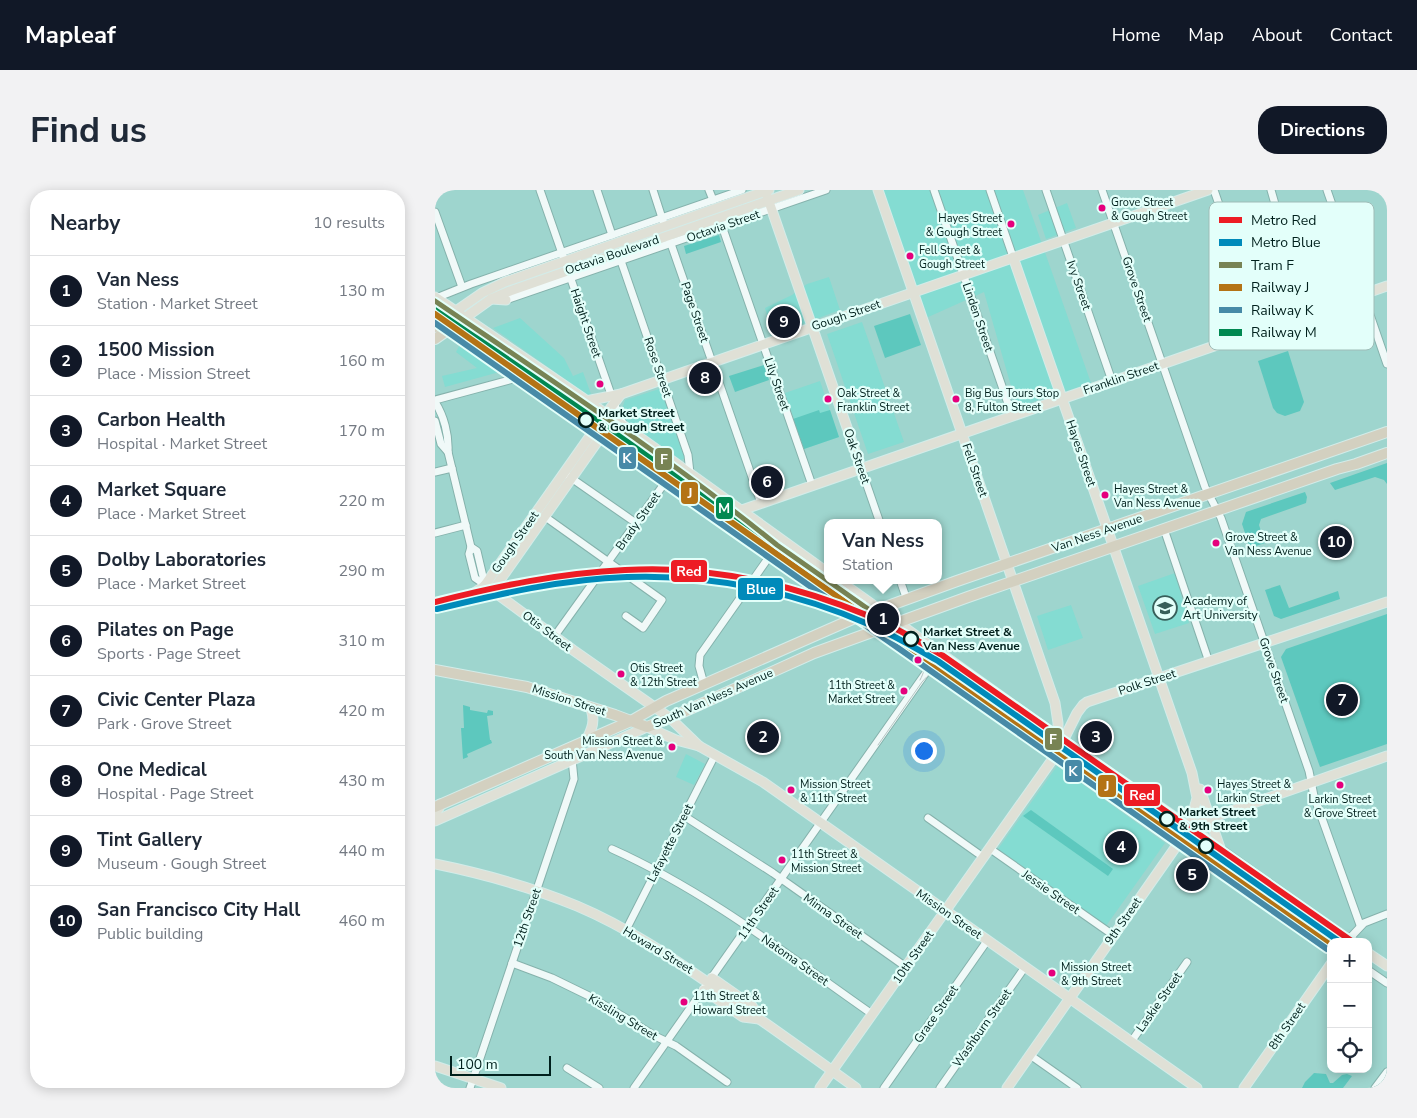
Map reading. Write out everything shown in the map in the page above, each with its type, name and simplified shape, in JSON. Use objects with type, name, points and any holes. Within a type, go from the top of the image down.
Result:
[{"type":"highway","name":"Octavia Boulevard","points":[[435,339],[441,322]]},
{"type":"highway","name":"Van Ness Avenue","points":[[864,615],[1387,432]]},
{"type":"highway","name":"Van Ness Avenue","points":[[883,628],[1217,510],[1387,454]]},
{"type":"highway","name":"South Van Ness Avenue","points":[[437,808],[463,794],[631,721],[704,684],[864,615]]},
{"type":"highway","name":"South Van Ness Avenue","points":[[647,727],[814,653],[883,628]]},
{"type":"highway","name":"Mission Street","points":[[435,670],[527,687],[647,727]]},
{"type":"main road","name":"Octavia Boulevard","points":[[441,322],[473,298],[494,286],[563,256],[766,190]]},
{"type":"main road","name":"Oak Street","points":[[766,190],[861,468]]},
{"type":"main road","name":"Octavia Boulevard","points":[[441,322],[464,318],[491,299],[770,205],[799,190]]},
{"type":"main road","name":"Fell Street","points":[[878,190],[1055,703],[1061,739]]},
{"type":"main road","name":"Gough Street","points":[[489,588],[567,475],[602,431],[605,415],[613,400],[621,394],[1208,190]]},
{"type":"main road","name":"Hayes Street","points":[[1013,257],[1192,773]]},
{"type":"main road","name":"Franklin Street","points":[[1374,290],[1387,286]]},
{"type":"main road","points":[[435,298],[587,401],[620,429],[651,451],[680,467]]},
{"type":"main road","points":[[491,299],[506,300]]},
{"type":"main road","points":[[441,322],[521,377],[587,426],[627,441],[725,510],[742,510]]},
{"type":"main road","name":"Franklin Street","points":[[742,510],[1209,347]]},
{"type":"main road","points":[[587,401],[613,400]]},
{"type":"main road","points":[[605,415],[624,426],[824,570]]},
{"type":"main road","points":[[602,431],[774,550],[1057,753],[1327,941]]},
{"type":"main road","name":"Gough Street","points":[[489,588],[544,516],[567,475]]},
{"type":"main road","points":[[844,584],[1061,739],[1220,848]]},
{"type":"main road","points":[[435,605],[468,597],[489,588]]},
{"type":"main road","name":"Otis Street","points":[[489,588],[554,637],[655,708]]},
{"type":"main road","name":"Polk Street","points":[[1057,753],[1061,739],[1077,713],[1083,705],[1093,700],[1387,602]]},
{"type":"main road","points":[[586,741],[594,715],[590,707]]},
{"type":"main road","name":"Mission Street","points":[[655,708],[671,718],[699,746]]},
{"type":"main road","name":"Mission Street","points":[[647,727],[676,740],[699,746],[763,782],[1197,1088]]},
{"type":"main road","name":"South Van Ness Avenue","points":[[435,821],[647,727]]},
{"type":"main road","name":"10th Street","points":[[820,1088],[1057,753]]},
{"type":"main road","points":[[1189,828],[1211,818],[1387,756]]},
{"type":"main road","points":[[1189,828],[1197,798],[1192,773]]},
{"type":"main road","points":[[1192,773],[1211,818],[1220,848]]},
{"type":"main road","points":[[446,816],[453,806],[463,801],[463,794]]},
{"type":"main road","name":"9th Street","points":[[1007,1088],[1189,828]]},
{"type":"main road","name":"Howard Street","points":[[435,864],[487,876],[537,891],[577,906],[626,930],[670,956],[856,1088]]},
{"type":"main road","points":[[1372,956],[1387,966]]},
{"type":"main road","name":"8th Street","points":[[1244,1088],[1327,970]]},
{"type":"main road","points":[[435,1066],[473,1077],[501,1088]]},
{"type":"street","name":"Haight Street","points":[[540,190],[613,400],[624,426]]},
{"type":"street","points":[[597,190],[612,235]]},
{"type":"street","points":[[653,190],[664,222]]},
{"type":"street","points":[[709,190],[713,200]]},
{"type":"street","points":[[435,298],[462,287],[563,256],[612,235],[664,222],[713,200],[742,190]]},
{"type":"street","name":"Octavia Street","points":[[506,300],[569,274],[621,261],[670,239],[722,226],[770,205],[826,190]]},
{"type":"street","name":"Linden Street","points":[[934,190],[1012,415]]},
{"type":"street","name":"Hayes Street","points":[[990,190],[1013,257]]},
{"type":"street","name":"Ivy Street","points":[[1046,190],[1112,381]]},
{"type":"street","name":"Grove Street","points":[[1102,190],[1162,363],[1209,494],[1217,510],[1309,771],[1314,796],[1360,925]]},
{"type":"street","points":[[1214,190],[1218,202]]},
{"type":"street","points":[[1327,190],[1331,202]]},
{"type":"street","points":[[435,212],[462,287]]},
{"type":"street","name":"Lily Street","points":[[722,226],[812,485]]},
{"type":"street","name":"Page Street","points":[[670,239],[761,503]]},
{"type":"street","name":"Rose Street","points":[[621,261],[688,455],[689,473]]},
{"type":"street","points":[[1374,326],[1387,364]]},
{"type":"street","points":[[489,588],[475,578],[469,554],[471,547],[448,452],[449,442],[441,413],[435,401],[543,371]]},
{"type":"street","points":[[435,421],[441,444],[448,452]]},
{"type":"street","points":[[435,472],[452,468]]},
{"type":"street","name":"Oak Street","points":[[861,468],[879,519]]},
{"type":"street","points":[[567,475],[636,523]]},
{"type":"street","name":"Brady Street","points":[[554,637],[669,477]]},
{"type":"street","points":[[544,516],[662,600],[643,628],[626,616]]},
{"type":"street","points":[[435,533],[466,525]]},
{"type":"street","points":[[1163,529],[1209,662]]},
{"type":"street","points":[[704,684],[699,666],[700,655],[774,550]]},
{"type":"street","points":[[901,584],[907,600]]},
{"type":"street","name":"11th Street","points":[[634,1088],[932,664]]},
{"type":"street","name":"12th Street","points":[[470,1088],[574,779],[569,748]]},
{"type":"street","name":"Lafayette Street","points":[[626,930],[715,755]]},
{"type":"street","name":"Minna Street","points":[[684,816],[782,879],[906,967]]},
{"type":"street","points":[[928,818],[983,857]]},
{"type":"street","name":"Jessie Street","points":[[989,848],[1113,935]]},
{"type":"street","points":[[1220,848],[1346,938]]},
{"type":"street","name":"Natoma Street","points":[[612,849],[656,870],[748,927],[872,1014]]},
{"type":"street","points":[[1352,938],[1360,925],[1387,914]]},
{"type":"street","name":"Grace Street","points":[[884,1088],[987,941]]},
{"type":"street","name":"Laskie Street","points":[[1131,1042],[1187,962]]},
{"type":"street","name":"Kissling Street","points":[[512,963],[577,990],[676,1046],[727,1082]]},
{"type":"street","name":"Washburn Street","points":[[940,1088],[1025,967]]},
{"type":"street","points":[[1372,973],[1387,983]]},
{"type":"street","points":[[1030,1055],[1077,1088]]},
{"type":"street","points":[[567,1068],[599,1088]]},
{"type":"street","points":[[1375,1088],[1387,1072]]},
{"type":"shaded area","points":[[882,190],[1023,190],[1091,383],[1017,407],[984,292],[926,318]]},
{"type":"shaded area","points":[[1067,203],[1076,228],[1046,239],[1038,215]]},
{"type":"shaded area","points":[[719,235],[721,242],[686,254],[684,246]]},
{"type":"shaded area","points":[[829,277],[840,310],[773,335],[765,308],[792,295],[807,284]]},
{"type":"shaded area","points":[[910,314],[921,345],[885,358],[874,326]]},
{"type":"shaded area","points":[[520,318],[564,358],[573,376],[583,372],[591,394],[589,396],[493,328]]},
{"type":"shaded area","points":[[862,322],[904,442],[868,454],[827,334]]},
{"type":"shaded area","points":[[461,342],[503,371],[445,387],[442,376],[477,368],[456,352]]},
{"type":"shaded area","points":[[1288,351],[1304,402],[1300,411],[1285,416],[1277,413],[1273,408],[1258,361]]},
{"type":"shaded area","points":[[764,365],[769,380],[735,392],[729,376]]},
{"type":"shaded area","points":[[820,381],[839,437],[804,449],[785,393]]},
{"type":"shaded area","points":[[662,389],[686,458],[681,460],[626,421],[622,409],[625,400]]},
{"type":"shaded area","points":[[819,410],[820,413],[830,410],[839,437],[804,449],[793,419]]},
{"type":"shaded area","points":[[1387,463],[1387,484],[1384,480],[1375,477],[1335,490],[1330,483]]},
{"type":"shaded area","points":[[1305,492],[1307,497],[1306,503],[1261,519],[1259,525],[1265,543],[1250,548],[1242,524],[1246,512]]},
{"type":"shaded area","name":"Academy of Art University","points":[[1175,573],[1189,623],[1155,634],[1138,586]]},
{"type":"shaded area","points":[[1280,585],[1289,608],[1338,591],[1340,599],[1281,619],[1274,616],[1265,590]]},
{"type":"shaded area","points":[[1071,605],[1083,638],[1048,650],[1037,616]]},
{"type":"shaded area","points":[[1387,614],[1387,744],[1320,767],[1281,657],[1286,649]]},
{"type":"shaded area","points":[[463,705],[470,707],[470,710],[487,713],[488,710],[493,711],[493,715],[487,716],[492,743],[467,754],[468,757],[463,759],[461,728],[464,728]]},
{"type":"shaded area","points":[[686,754],[705,764],[694,785],[676,777]]},
{"type":"shaded area","points":[[1057,766],[1165,843],[1106,926],[998,849]]},
{"type":"shaded area","points":[[1031,810],[1113,869],[1108,876],[1023,816]]},
{"type":"shaded area","points":[[1314,1073],[1326,1074],[1330,1083],[1333,1083],[1342,1075],[1352,1076],[1343,1088],[1302,1088]]},
{"type":"tram line","name":"F","points":[[435,301],[609,420],[824,578]]},
{"type":"tram line","name":"F","points":[[833,584],[1336,938]]},
{"type":"tram line","points":[[914,646],[921,653],[925,661],[920,680]]},
{"type":"tram line","points":[[878,745],[922,682],[931,673],[945,669],[962,675]]},
{"type":"metro line","name":"Red","points":[[435,602],[553,577],[656,569],[718,574],[749,579],[780,586],[840,605],[888,624],[942,655],[1347,938]]},
{"type":"metro line","name":"Blue","points":[[437,609],[555,584],[603,578],[658,577],[689,578],[750,587],[810,602],[839,612],[886,632],[938,661],[1334,938]]},
{"type":"rail line","name":"M","points":[[439,308],[824,578]]},
{"type":"rail line","name":"J","points":[[435,314],[1327,940]]},
{"type":"rail line","name":"K","points":[[435,323],[1327,949]]},
{"type":"rail line","name":"M","points":[[832,584],[1335,937]]},
{"type":"place","name":"Grove Street & Gough Street","points":[[1102,208]]},
{"type":"place","name":"Hayes Street & Gough Street","points":[[1011,224]]},
{"type":"place","name":"Fell Street & Gough Street","points":[[910,256]]},
{"type":"place","name":"Tint Gallery","points":[[784,322]]},
{"type":"place","name":"One Medical","points":[[705,378]]},
{"type":"place","name":"Oak Street & Franklin Street","points":[[828,399]]},
{"type":"place","name":"Big Bus Tours Stop 8, Fulton Street","points":[[956,399]]},
{"type":"place","name":"Market Street & Gough Street","points":[[586,420]]},
{"type":"place","name":"Pilates on Page","points":[[767,482]]},
{"type":"place","name":"Hayes Street & Van Ness Avenue","points":[[1105,495]]},
{"type":"place","name":"San Francisco City Hall","points":[[1336,542]]},
{"type":"place","name":"Grove Street & Van Ness Avenue","points":[[1216,543]]},
{"type":"place","name":"Academy of Art University","points":[[1165,608]]},
{"type":"place","name":"Van Ness","points":[[883,619]]},
{"type":"place","name":"Market Street & Van Ness Avenue","points":[[911,639]]},
{"type":"place","name":"Otis Street & 12th Street","points":[[621,674]]},
{"type":"place","name":"11th Street & Market Street","points":[[904,691]]},
{"type":"place","name":"Civic Center Plaza","points":[[1342,700]]},
{"type":"place","name":"1500 Mission","points":[[763,737]]},
{"type":"place","name":"Carbon Health","points":[[1096,737]]},
{"type":"place","name":"Mission Street & South Van Ness Avenue","points":[[672,747]]},
{"type":"place","name":"Larkin Street & Grove Street","points":[[1340,785]]},
{"type":"place","name":"Mission Street & 11th Street","points":[[791,790]]},
{"type":"place","name":"Hayes Street & Larkin Street","points":[[1208,790]]},
{"type":"place","name":"Market Street & 9th Street","points":[[1167,819]]},
{"type":"place","name":"Market Square","points":[[1121,847]]},
{"type":"place","name":"11th Street & Mission Street","points":[[782,860]]},
{"type":"place","name":"Dolby Laboratories","points":[[1192,875]]},
{"type":"place","name":"Mission Street & 9th Street","points":[[1052,973]]},
{"type":"place","name":"11th Street & Howard Street","points":[[684,1002]]}]
